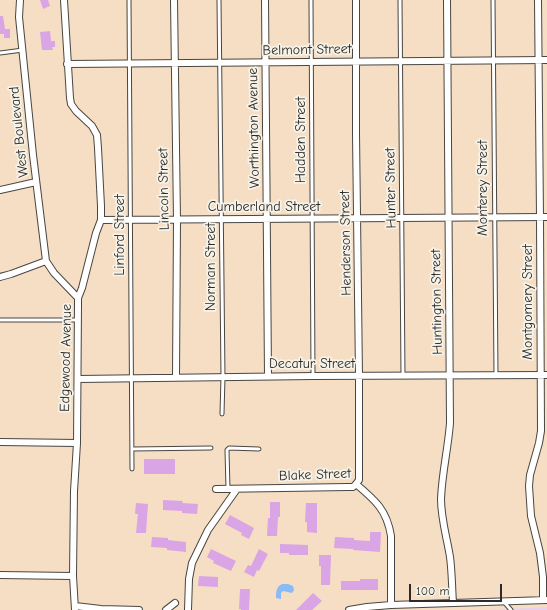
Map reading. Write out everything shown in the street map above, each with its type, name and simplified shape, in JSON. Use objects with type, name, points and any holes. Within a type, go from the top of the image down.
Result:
[{"type":"street","name":"West Boulevard","points":[[20,0],[20,17],[36,182],[46,261]]},
{"type":"street","name":"Edgewood Avenue","points":[[64,0],[71,104],[92,126],[96,135],[100,179],[101,220],[78,298],[77,443],[72,576],[75,608]]},
{"type":"street","name":"Lincoln Street","points":[[174,0],[177,220],[176,377]]},
{"type":"street","name":"Worthington Avenue","points":[[265,0],[268,376]]},
{"type":"street","name":"Henderson Street","points":[[356,0],[359,376],[359,480],[356,484]]},
{"type":"street","name":"Huntington Street","points":[[447,0],[450,423],[449,439],[442,480],[441,501],[450,558],[452,603]]},
{"type":"street","name":"Montgomery Street","points":[[538,0],[540,217],[544,375],[541,431],[539,444],[530,475],[529,486],[531,516],[540,553],[545,600]]},
{"type":"street","name":"Belmont Street","points":[[68,64],[547,60]]},
{"type":"street","points":[[0,190],[36,182]]},
{"type":"street","name":"Cumberland Street","points":[[101,220],[547,217]]},
{"type":"street","points":[[0,277],[46,261],[54,273],[78,298]]},
{"type":"street","name":"Decatur Street","points":[[78,379],[268,376],[544,375]]},
{"type":"street","points":[[0,442],[77,443]]},
{"type":"street","name":"Blake Street","points":[[216,489],[353,487],[356,484],[380,506],[385,514],[390,528],[391,605]]},
{"type":"street","points":[[188,610],[189,580],[192,562],[208,530],[237,488]]},
{"type":"street","points":[[0,575],[72,576]]},
{"type":"street","points":[[349,610],[391,605],[411,608],[452,603],[545,600]]},
{"type":"street","points":[[166,610],[175,604]]},
{"type":"street","points":[[75,608],[139,610]]},
{"type":"lane","name":"Linford Street","points":[[129,0],[132,469]]},
{"type":"lane","name":"Norman Street","points":[[219,0],[222,219],[222,414]]},
{"type":"lane","name":"Hadden Street","points":[[311,0],[313,376]]},
{"type":"lane","name":"Hunter Street","points":[[400,0],[403,376]]},
{"type":"lane","name":"Monterey Street","points":[[493,0],[496,375]]},
{"type":"lane","points":[[0,53],[23,50]]},
{"type":"lane","points":[[0,320],[78,320]]},
{"type":"lane","points":[[132,449],[211,448]]},
{"type":"lane","points":[[228,489],[229,448],[259,449]]},
{"type":"lane","points":[[503,602],[511,610]]},
{"type":"shaded area","points":[[547,607],[547,610],[490,610]]},
{"type":"water","points":[[282,584],[293,586],[294,590],[292,593],[283,591],[281,593],[281,599],[276,598],[277,588]]},
{"type":"building","points":[[40,0],[48,0],[50,6],[43,9]]},
{"type":"building","points":[[0,16],[3,16],[5,29],[10,29],[10,38],[4,38],[4,34],[0,34]]},
{"type":"building","points":[[50,31],[51,41],[55,41],[55,47],[52,47],[53,50],[42,50],[40,32]]},
{"type":"building","points":[[144,459],[175,459],[175,474],[144,474]]},
{"type":"building","points":[[163,500],[183,501],[182,503],[198,504],[197,514],[182,513],[182,511],[163,510]]},
{"type":"building","points":[[270,502],[280,502],[280,517],[278,517],[277,536],[267,536],[268,518],[270,518]]},
{"type":"building","points":[[136,503],[148,504],[146,533],[136,533],[138,514],[135,514]]},
{"type":"building","points":[[306,503],[317,503],[317,533],[307,532],[307,522],[305,522]]},
{"type":"building","points":[[230,515],[254,528],[249,539],[241,535],[242,533],[225,524]]},
{"type":"building","points":[[370,532],[381,532],[380,552],[334,548],[335,537],[370,541]]},
{"type":"building","points":[[152,537],[168,538],[168,540],[186,542],[186,552],[167,550],[167,548],[151,547]]},
{"type":"building","points":[[280,544],[308,545],[308,555],[289,555],[289,553],[280,553]]},
{"type":"building","points":[[211,549],[236,561],[231,571],[213,563],[214,561],[207,557]]},
{"type":"building","points":[[259,549],[268,554],[254,577],[244,572],[248,565],[251,566]]},
{"type":"building","points":[[319,555],[331,555],[330,585],[321,585],[321,566],[319,566]]},
{"type":"building","points":[[199,576],[218,577],[218,587],[198,586]]},
{"type":"building","points":[[360,579],[378,579],[378,590],[341,590],[341,581],[360,581]]},
{"type":"building","points":[[240,589],[250,589],[249,610],[239,609]]},
{"type":"building","points":[[313,593],[322,601],[312,610],[296,610]]}]
